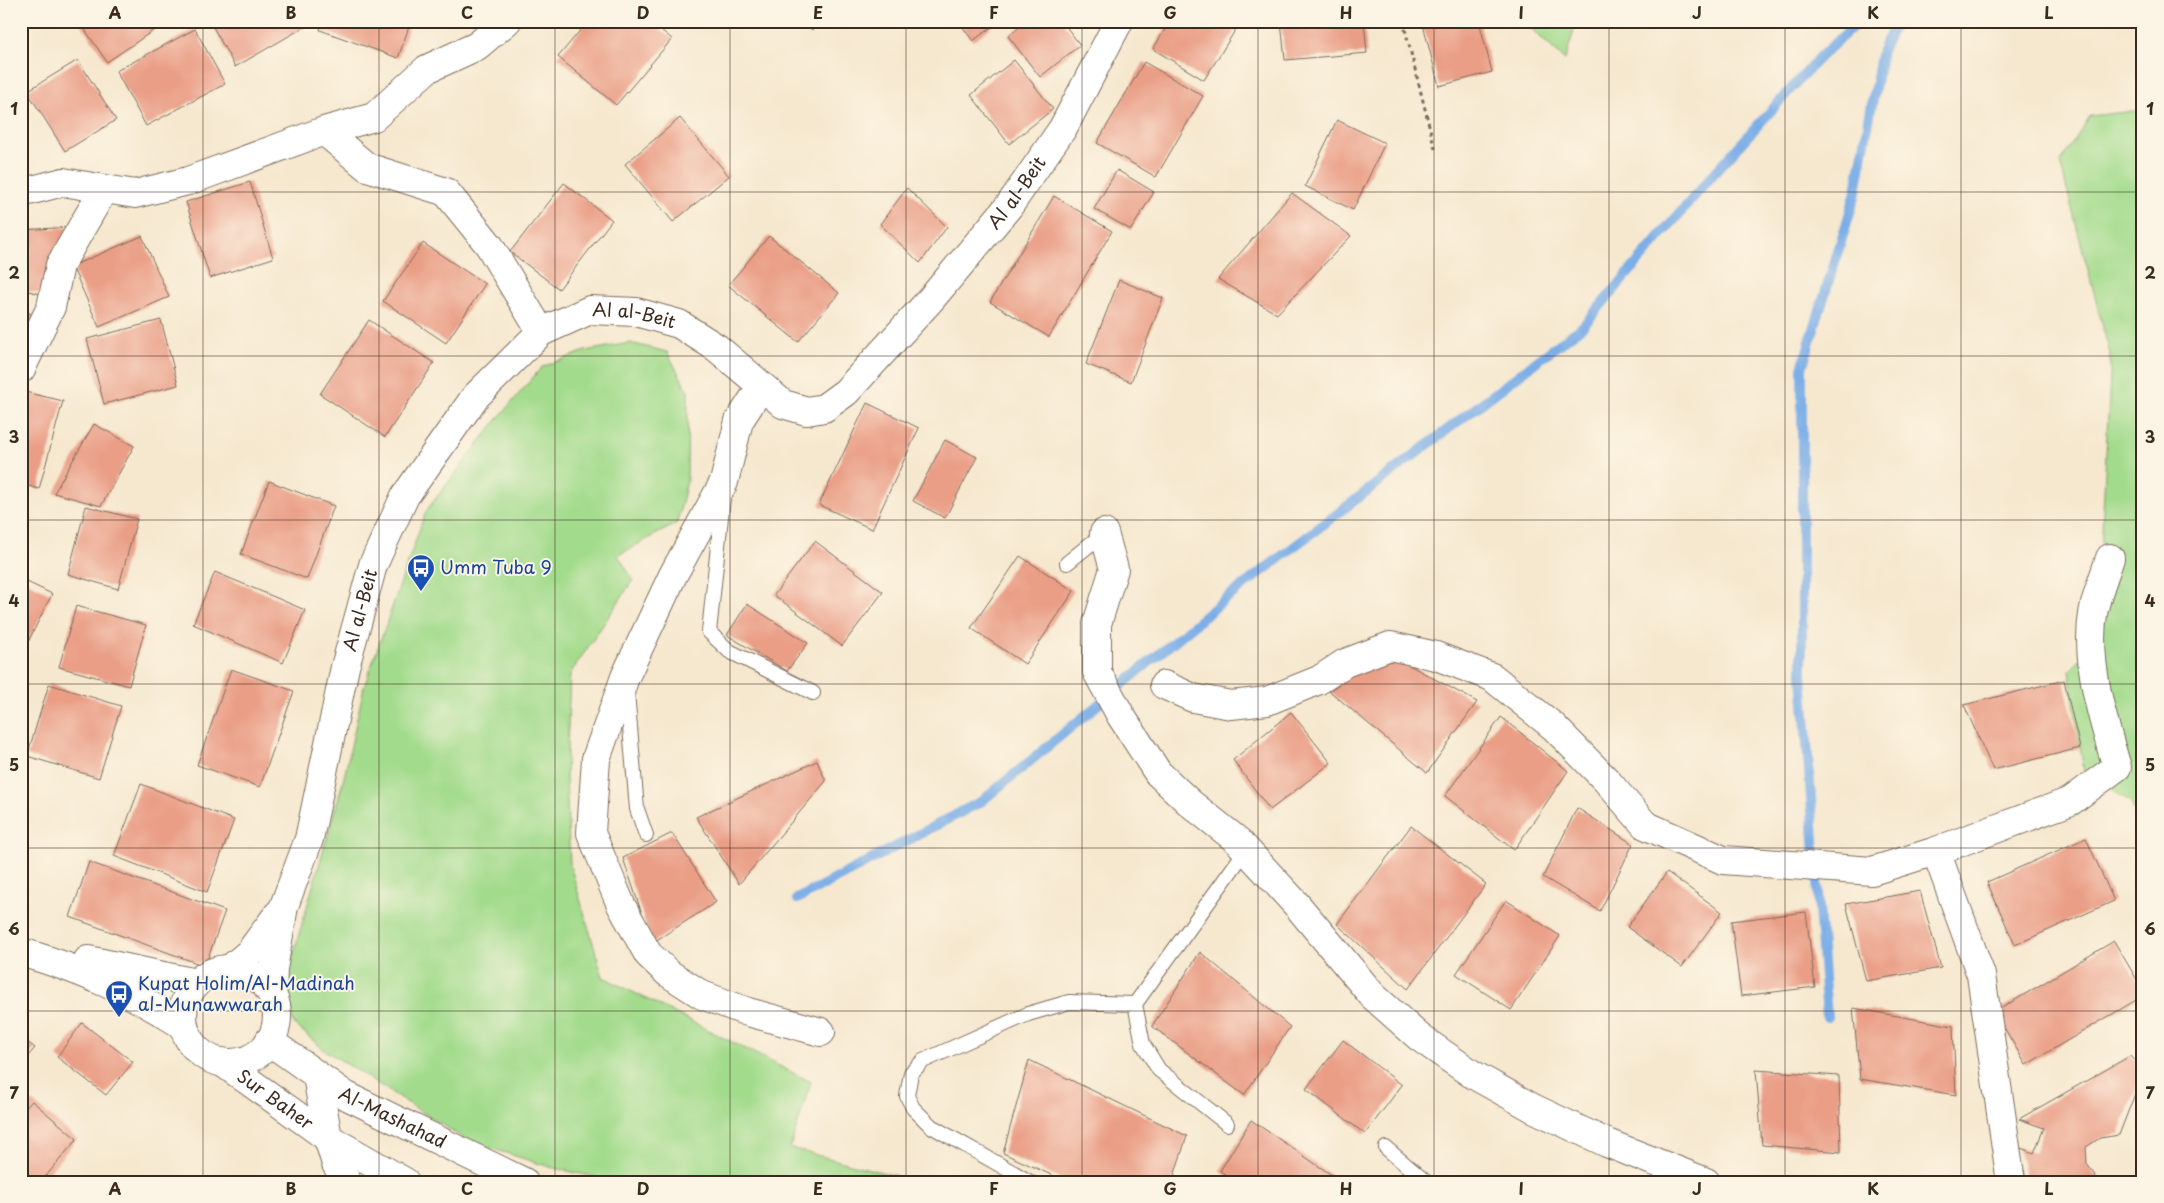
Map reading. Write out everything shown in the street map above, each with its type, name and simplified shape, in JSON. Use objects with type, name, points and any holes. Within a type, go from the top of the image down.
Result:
[{"type":"street","name":"Al al-Beit","points":[[272,994],[276,942],[284,906],[309,838],[345,667],[373,565],[405,496],[474,397],[542,332],[590,310],[636,312],[679,324],[717,348],[783,404],[807,411],[824,408],[846,392],[932,298],[1009,206],[1063,128],[1119,21]]},
{"type":"street","points":[[21,193],[63,182],[135,194],[188,181],[324,131],[374,117],[427,69],[477,46],[502,23]]},
{"type":"street","points":[[324,131],[367,167],[446,192],[489,245],[542,332]]},
{"type":"street","points":[[21,368],[50,307],[60,265],[104,189]]},
{"type":"street","points":[[761,387],[739,420],[724,482],[672,575],[625,677],[596,759],[592,834],[621,905],[648,954],[668,973],[702,994],[748,1012],[821,1032]]},
{"type":"street","points":[[1104,533],[1114,569],[1097,624],[1097,672],[1121,716],[1158,773],[1190,803],[1246,850],[1296,904],[1374,996],[1419,1037],[1472,1074],[1532,1108],[1607,1143],[1706,1182]]},
{"type":"street","points":[[1164,685],[1193,698],[1231,705],[1267,701],[1319,680],[1344,663],[1390,646],[1436,656],[1492,677],[1554,727],[1606,780],[1645,825],[1723,860],[1872,870],[1936,851],[2071,801],[2116,767],[2103,722],[2091,636],[2093,613],[2110,558]]},
{"type":"street","points":[[1936,851],[1981,975],[2011,1182]]},
{"type":"street","name":"Al al-Beit","points":[[230,969],[249,953],[284,906]]},
{"type":"street","points":[[21,951],[55,953],[196,983]]},
{"type":"street","points":[[21,951],[71,967],[107,982],[151,1005],[184,1026]]},
{"type":"street","points":[[230,969],[248,973],[262,981],[272,994],[277,1010],[276,1026],[270,1042],[249,1059],[236,1063],[222,1062],[208,1057],[198,1049],[189,1039],[184,1026],[183,1012],[186,999],[196,983],[211,973],[230,969]]},
{"type":"street","name":"Al-Mashahad","points":[[270,1042],[345,1095],[524,1182]]},
{"type":"street","name":"Sur Baher","points":[[222,1062],[328,1138],[405,1182]]},
{"type":"street","name":"Sur Baher","points":[[318,1076],[328,1138]]},
{"type":"street","points":[[328,1138],[336,1164],[347,1182]]},
{"type":"lane","points":[[724,482],[709,632],[729,651],[813,693]]},
{"type":"lane","points":[[1067,563],[1104,533]]},
{"type":"lane","points":[[625,677],[637,810],[646,835]]},
{"type":"lane","points":[[1226,1124],[1159,1070],[1143,1044],[1135,1004],[1246,850]]},
{"type":"lane","points":[[1030,1182],[931,1126],[913,1108],[907,1096],[911,1072],[923,1061],[1028,1014],[1069,1002],[1135,1004]]},
{"type":"lane","points":[[1386,1148],[1426,1182]]},
{"type":"path","points":[[1403,21],[1435,149]]},
{"type":"green space","points":[[1523,21],[1577,21],[1565,60]]},
{"type":"green space","points":[[2143,110],[2143,831],[2131,802],[2084,772],[2069,671],[2096,644],[2111,358],[2060,163],[2090,116]]},
{"type":"green space","points":[[630,343],[667,352],[688,391],[687,481],[677,523],[618,555],[633,580],[570,674],[566,778],[570,865],[603,977],[811,1082],[790,1148],[919,1182],[616,1182],[550,1167],[468,1141],[323,1049],[293,1023],[287,976],[343,782],[364,687],[426,511],[500,416],[542,367],[585,351]]},
{"type":"building","points":[[79,21],[152,21],[157,28],[107,62]]},
{"type":"building","points":[[219,21],[315,21],[235,67],[212,25]]},
{"type":"building","points":[[323,21],[411,21],[398,58],[320,30]]},
{"type":"building","points":[[588,21],[650,21],[672,39],[616,105],[558,57]]},
{"type":"building","points":[[802,21],[821,21],[812,30]]},
{"type":"building","points":[[958,21],[999,21],[973,41]]},
{"type":"building","points":[[1027,21],[1062,21],[1080,45],[1040,77],[1008,36]]},
{"type":"building","points":[[1170,21],[1241,21],[1204,80],[1153,49]]},
{"type":"building","points":[[1281,21],[1364,21],[1367,53],[1285,60]]},
{"type":"building","points":[[1422,21],[1479,21],[1492,72],[1439,86]]},
{"type":"building","points":[[195,29],[225,84],[146,126],[116,71]]},
{"type":"building","points":[[78,60],[116,120],[65,151],[27,91]]},
{"type":"building","points":[[1014,60],[1053,109],[1009,144],[971,95]]},
{"type":"building","points":[[1144,62],[1203,96],[1156,177],[1097,143]]},
{"type":"building","points":[[680,118],[729,176],[673,222],[625,164]]},
{"type":"building","points":[[1337,120],[1385,143],[1353,210],[1305,186]]},
{"type":"building","points":[[1117,170],[1154,192],[1131,230],[1094,209]]},
{"type":"building","points":[[250,182],[273,258],[210,278],[186,202]]},
{"type":"building","points":[[564,183],[612,220],[559,289],[510,252]]},
{"type":"building","points":[[907,188],[947,227],[920,263],[880,224]]},
{"type":"building","points":[[1292,193],[1351,236],[1277,314],[1218,279]]},
{"type":"building","points":[[1054,196],[1112,231],[1049,337],[990,302]]},
{"type":"building","points":[[72,227],[48,296],[21,289],[21,230]]},
{"type":"building","points":[[142,236],[169,297],[99,327],[72,266]]},
{"type":"building","points":[[769,236],[839,293],[798,342],[728,285]]},
{"type":"building","points":[[423,243],[485,284],[446,343],[383,301]]},
{"type":"building","points":[[1119,280],[1163,298],[1131,382],[1086,364]]},
{"type":"building","points":[[21,308],[39,319],[21,350]]},
{"type":"building","points":[[161,320],[178,385],[104,404],[87,339]]},
{"type":"building","points":[[369,320],[434,363],[385,437],[320,394]]},
{"type":"building","points":[[21,391],[63,401],[39,489],[21,484]]},
{"type":"building","points":[[867,403],[919,428],[872,529],[819,505]]},
{"type":"building","points":[[94,424],[134,446],[101,506],[54,493]]},
{"type":"building","points":[[945,440],[977,457],[945,518],[913,501]]},
{"type":"building","points":[[269,481],[334,506],[307,579],[241,554]]},
{"type":"building","points":[[86,506],[137,519],[118,589],[68,574]]},
{"type":"building","points":[[815,541],[883,592],[842,646],[774,595]]},
{"type":"building","points":[[1020,556],[1074,591],[1025,664],[971,628]]},
{"type":"building","points":[[215,572],[305,610],[283,663],[193,624]]},
{"type":"building","points":[[21,579],[52,594],[28,642],[21,639]]},
{"type":"building","points":[[747,604],[808,643],[787,671],[727,635]]},
{"type":"building","points":[[76,606],[146,625],[129,686],[59,667]]},
{"type":"building","points":[[1398,659],[1477,702],[1427,773],[1326,688],[1365,666]]},
{"type":"building","points":[[231,669],[294,691],[260,787],[197,765]]},
{"type":"building","points":[[2064,680],[2080,748],[1993,770],[1964,705]]},
{"type":"building","points":[[49,684],[121,706],[99,778],[27,756]]},
{"type":"building","points":[[1291,712],[1331,763],[1270,810],[1233,760]]},
{"type":"building","points":[[1501,717],[1568,771],[1514,850],[1445,796]]},
{"type":"building","points":[[817,761],[826,781],[739,884],[696,817]]},
{"type":"building","points":[[141,784],[234,820],[207,892],[114,856]]},
{"type":"building","points":[[1577,808],[1633,844],[1600,911],[1543,877]]},
{"type":"building","points":[[1411,826],[1486,884],[1408,989],[1337,924]]},
{"type":"building","points":[[672,833],[716,902],[652,943],[623,858]]},
{"type":"building","points":[[2086,838],[2114,901],[2015,945],[1987,882]]},
{"type":"building","points":[[89,862],[225,911],[205,966],[70,917]]},
{"type":"building","points":[[1667,872],[1722,912],[1682,967],[1627,927]]},
{"type":"building","points":[[1920,891],[1941,968],[1866,981],[1846,904]]},
{"type":"building","points":[[1506,900],[1560,936],[1511,1010],[1456,974]]},
{"type":"building","points":[[1806,912],[1815,987],[1741,996],[1731,921]]},
{"type":"building","points":[[2114,941],[2143,990],[2143,996],[2026,1065],[1995,1012]]},
{"type":"building","points":[[1200,952],[1290,1027],[1244,1095],[1152,1026]]},
{"type":"building","points":[[1853,1008],[1953,1026],[1956,1095],[1860,1079]]},
{"type":"building","points":[[82,1023],[133,1062],[106,1095],[57,1057]]},
{"type":"building","points":[[21,1037],[35,1048],[21,1064]]},
{"type":"building","points":[[1343,1040],[1402,1085],[1365,1134],[1306,1089]]},
{"type":"building","points":[[2130,1056],[2143,1070],[2143,1073],[2119,1135],[2100,1138],[2086,1147],[2087,1164],[2096,1177],[2093,1182],[2027,1182],[2018,1147],[2034,1153],[2044,1128],[2019,1119]]},
{"type":"building","points":[[1029,1060],[1187,1136],[1172,1182],[1067,1182],[1003,1153]]},
{"type":"building","points":[[1756,1070],[1839,1076],[1841,1152],[1762,1145]]},
{"type":"building","points":[[32,1101],[77,1139],[41,1182],[25,1182],[21,1179],[21,1113]]},
{"type":"building","points":[[1251,1120],[1342,1182],[1236,1182],[1220,1171]]},
{"type":"waterway","points":[[797,899],[982,801],[1223,601],[1583,326],[1717,170],[1820,57],[1859,21]]},
{"type":"waterway","points":[[1827,1017],[1802,675],[1802,368],[1855,196],[1882,50],[1897,21]]},
{"type":"place","name":"Umm Tuba 9","points":[[421,592]]},
{"type":"place","name":"Kupat Holim/Al-Madinah al-Munawwarah","points":[[119,1018]]}]
